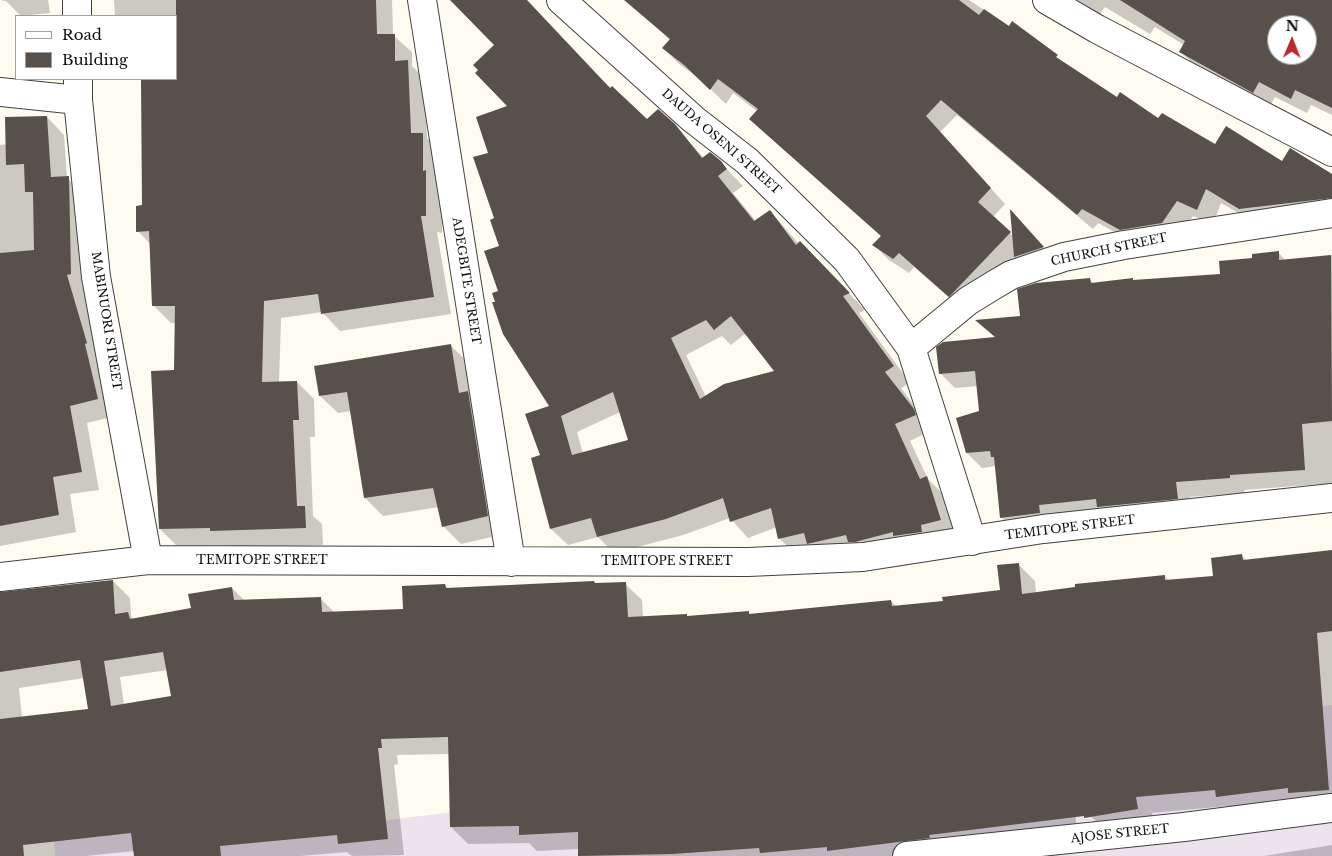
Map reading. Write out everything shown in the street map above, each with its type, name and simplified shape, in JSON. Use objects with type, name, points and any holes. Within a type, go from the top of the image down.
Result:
[{"type":"street","points":[[77,0],[77,15]]},
{"type":"street","name":"ADEGBITE STREET","points":[[422,0],[511,562]]},
{"type":"street","name":"DAUDA OSENI STREET","points":[[560,0],[693,119],[747,162],[847,260],[911,348],[972,541]]},
{"type":"street","points":[[1047,0],[1097,29],[1332,152]]},
{"type":"street","points":[[0,92],[78,90]]},
{"type":"street","name":"MABINUORI STREET","points":[[78,90],[96,277],[148,560]]},
{"type":"street","name":"CHURCH STREET","points":[[911,348],[968,301],[994,285],[1011,275],[1064,257],[1133,243],[1332,213]]},
{"type":"street","name":"TEMITOPE STREET","points":[[0,577],[148,560],[748,562],[854,558],[1043,529],[1332,498]]},
{"type":"street","name":"AJOSE STREET","points":[[907,856],[1184,827],[1332,808]]},
{"type":"shaded area","points":[[1332,705],[1332,856],[55,856],[53,825],[355,824]]},
{"type":"building","points":[[176,0],[376,0],[377,34],[395,34],[395,61],[408,60],[411,133],[423,133],[423,171],[426,170],[426,216],[421,216],[434,297],[321,314],[318,294],[264,301],[262,382],[297,381],[299,420],[293,420],[297,506],[305,506],[306,528],[210,531],[210,528],[159,529],[151,371],[174,370],[175,306],[152,306],[149,231],[136,232],[136,206],[142,205],[141,80],[178,80],[178,15],[176,15]]},
{"type":"building","points":[[450,0],[527,0],[610,88],[612,86],[647,119],[658,109],[675,124],[702,158],[710,152],[721,161],[727,169],[718,176],[754,221],[770,210],[796,245],[800,241],[850,293],[843,296],[894,366],[885,372],[914,409],[916,415],[895,424],[920,479],[927,476],[941,520],[921,525],[922,532],[893,536],[893,532],[855,542],[848,542],[846,535],[807,544],[804,533],[778,539],[771,508],[730,522],[723,498],[666,519],[597,537],[591,518],[550,529],[531,458],[540,455],[525,414],[549,406],[503,334],[492,302],[495,302],[492,293],[498,291],[484,251],[499,246],[490,220],[494,218],[473,157],[488,153],[476,117],[507,106],[475,73],[478,70],[473,65],[494,45]],"holes":[[[731,316],[774,371],[724,384],[700,399],[671,338],[706,320],[714,330]],[[613,392],[628,440],[572,455],[561,416]]]},
{"type":"building","points":[[624,0],[959,0],[979,15],[984,9],[1009,26],[1012,21],[1058,55],[1056,57],[1117,97],[1120,92],[1158,118],[1162,113],[1215,144],[1226,126],[1282,161],[1290,148],[1332,174],[1332,198],[1239,209],[1206,189],[1197,210],[1177,201],[1162,223],[1120,230],[1082,209],[1077,215],[941,100],[926,116],[991,188],[978,202],[1011,232],[949,297],[899,253],[893,259],[872,245],[881,236],[749,119],[758,109],[718,79],[710,90],[684,65],[662,48],[670,39]]},
{"type":"building","points":[[1120,0],[1332,0],[1332,108],[1295,90],[1291,99],[1259,82],[1253,93],[1179,52],[1185,41]]},
{"type":"building","points":[[47,116],[51,177],[69,176],[71,274],[67,275],[87,343],[85,344],[98,399],[70,406],[82,472],[53,477],[59,515],[0,526],[0,253],[34,250],[33,192],[25,192],[24,164],[6,165],[5,117]]},
{"type":"building","points":[[1010,209],[1044,247],[1014,257]]},
{"type":"building","points":[[1279,251],[1279,260],[1331,255],[1332,421],[1302,424],[1305,470],[1230,475],[1230,478],[1176,482],[1178,499],[1097,507],[1096,499],[1039,505],[1040,513],[1000,518],[994,457],[991,457],[990,451],[966,453],[956,418],[979,411],[975,371],[939,374],[936,347],[943,342],[995,337],[975,320],[1020,316],[1017,289],[1036,283],[1090,278],[1091,283],[1133,278],[1133,280],[1220,274],[1219,261],[1252,258],[1252,254]]},
{"type":"building","points":[[451,344],[459,393],[468,391],[488,516],[442,527],[433,488],[364,498],[347,392],[319,396],[314,366]]},
{"type":"building","points":[[1332,550],[1332,631],[1317,633],[1329,790],[1288,793],[1288,788],[1216,797],[1215,790],[1136,797],[1138,809],[1084,818],[1084,816],[929,835],[930,838],[827,851],[827,847],[760,853],[759,848],[672,854],[578,856],[578,832],[519,835],[519,826],[450,827],[448,737],[381,739],[382,748],[378,748],[388,839],[338,844],[337,835],[220,846],[221,856],[134,856],[131,833],[23,845],[24,856],[0,856],[0,719],[88,709],[80,660],[0,672],[0,592],[113,580],[115,614],[128,612],[130,619],[191,608],[188,594],[232,587],[234,600],[321,597],[322,612],[403,609],[402,586],[445,584],[446,588],[594,581],[595,583],[626,582],[628,617],[687,614],[687,616],[749,611],[749,614],[891,600],[892,606],[943,601],[942,597],[1000,590],[997,565],[1019,563],[1022,594],[1075,587],[1075,584],[1165,575],[1165,580],[1213,576],[1211,558],[1242,554],[1243,560]],"holes":[[[163,652],[171,696],[111,706],[104,661]]]}]
